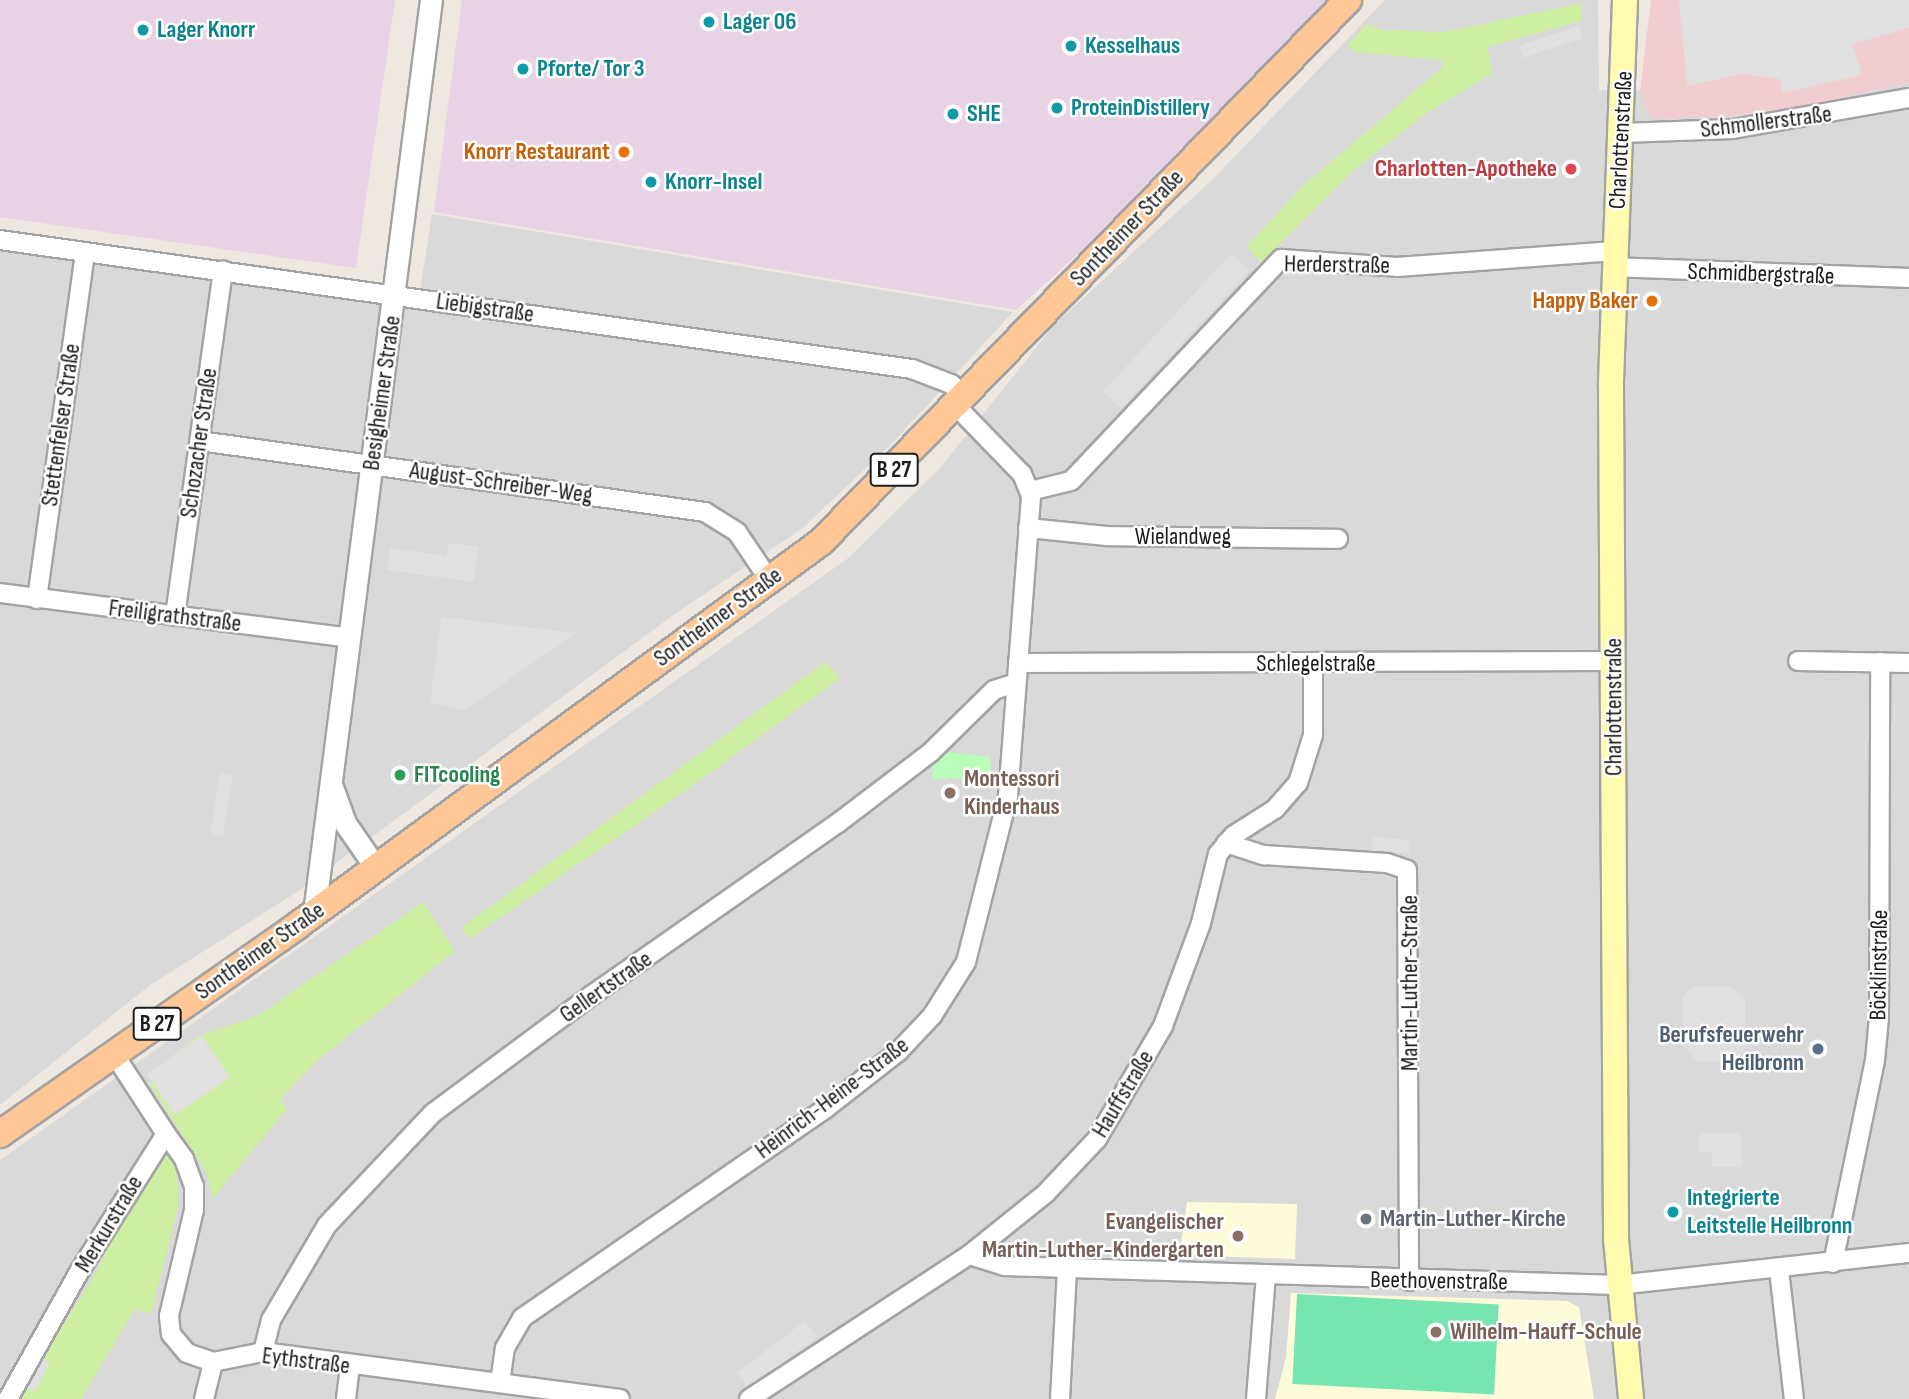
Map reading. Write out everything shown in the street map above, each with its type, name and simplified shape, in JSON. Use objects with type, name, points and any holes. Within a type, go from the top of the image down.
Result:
[{"type":"main road","name":"Sontheimer Straße","points":[[1,1131],[314,914],[770,581],[867,499],[959,400],[1348,0]]},
{"type":"main road","name":"Charlottenstraße","points":[[1628,5],[1614,259],[1614,661],[1618,1285],[1631,1399]]},
{"type":"street","name":"Besigheimer Straße","points":[[314,914],[431,0]]},
{"type":"street","name":"Schmollerstraße","points":[[1622,133],[1763,125],[1909,98]]},
{"type":"street","name":"Liebigstraße","points":[[0,240],[912,369],[951,384],[959,400]]},
{"type":"street","name":"Stettenfelser Straße","points":[[37,599],[85,252]]},
{"type":"street","name":"Herderstraße","points":[[1030,491],[1071,481],[1281,259],[1397,267],[1614,259]]},
{"type":"street","name":"Schmidbergstraße","points":[[1614,259],[1909,278]]},
{"type":"street","name":"Schozacher Straße","points":[[175,616],[223,270]]},
{"type":"street","points":[[959,400],[1022,474],[1030,491]]},
{"type":"street","name":"August-Schreiber-Weg","points":[[200,441],[705,512],[737,532],[770,581]]},
{"type":"street","name":"Heinrich-Heine-Straße","points":[[500,1383],[505,1348],[522,1318],[825,1109],[898,1052],[942,1003],[966,962],[983,911],[1008,796],[1030,491]]},
{"type":"street","name":"Wielandweg","points":[[1028,528],[1107,536],[1338,539]]},
{"type":"street","name":"Freiligrathstraße","points":[[0,593],[350,638]]},
{"type":"street","name":"Schlegelstraße","points":[[1018,663],[1614,661]]},
{"type":"street","points":[[1798,661],[1909,663]]},
{"type":"street","name":"Böcklinstraße","points":[[1833,1263],[1875,1060],[1879,1018],[1880,662]]},
{"type":"street","points":[[1226,844],[1275,809],[1298,783],[1313,734],[1313,664]]},
{"type":"street","name":"Gellertstraße","points":[[263,1352],[271,1320],[327,1225],[433,1114],[592,995],[838,823],[930,753],[994,690],[1015,683]]},
{"type":"street","name":"Besigheimer Straße","points":[[331,786],[345,824],[376,868]]},
{"type":"street","name":"Hauffstraße","points":[[749,1399],[969,1255],[1045,1194],[1111,1121],[1172,1004],[1201,923],[1218,854],[1226,844]]},
{"type":"street","name":"Martin-Luther-Straße","points":[[1226,844],[1264,855],[1387,863],[1407,870],[1409,1281]]},
{"type":"street","points":[[114,1054],[184,1159],[195,1197],[169,1326],[187,1353],[213,1362],[204,1399]]},
{"type":"street","name":"Merkurstraße","points":[[8,1399],[79,1272],[166,1134]]},
{"type":"street","name":"Beethovenstraße","points":[[969,1255],[1004,1266],[1409,1281],[1618,1285],[1779,1270],[1909,1253]]},
{"type":"street","points":[[1060,1399],[1067,1268]]},
{"type":"street","points":[[1779,1270],[1794,1399]]},
{"type":"street","points":[[1256,1399],[1266,1275]]},
{"type":"street","name":"Eythstraße","points":[[213,1362],[263,1352],[350,1367],[500,1383],[535,1394],[620,1399]]},
{"type":"street","points":[[346,1399],[350,1367]]},
{"type":"shaded area","points":[[0,0],[395,0],[356,268],[0,217]]},
{"type":"shaded area","points":[[462,0],[1350,0],[1289,63],[1016,310],[434,212]]},
{"type":"shaded area","points":[[1385,0],[1598,0],[1599,90],[1640,91],[1651,119],[1722,117],[1790,108],[1909,83],[1909,1399],[0,1399],[0,1160],[847,559],[940,468],[1055,324],[1212,180]]},
{"type":"shaded area","points":[[1651,0],[1909,0],[1909,83],[1790,108],[1722,117],[1651,119],[1640,91]]},
{"type":"shaded area","points":[[1679,0],[1909,0],[1909,28],[1852,44],[1862,75],[1782,93],[1780,79],[1741,74],[1687,86]]},
{"type":"shaded area","points":[[1579,26],[1583,38],[1523,58],[1519,45]]},
{"type":"shaded area","points":[[432,214],[1013,312],[897,438],[803,528],[679,611],[297,892],[149,986],[0,1105],[0,248],[417,310]]},
{"type":"shaded area","points":[[1231,254],[1249,271],[1121,409],[1103,391]]},
{"type":"shaded area","points":[[449,543],[479,547],[474,582],[387,570],[390,548],[446,556]]},
{"type":"shaded area","points":[[441,617],[577,633],[464,710],[430,703]]},
{"type":"shaded area","points":[[220,773],[233,775],[223,836],[210,834]]},
{"type":"shaded area","points":[[1373,837],[1410,840],[1409,853],[1372,850]]},
{"type":"shaded area","points":[[1731,986],[1745,1000],[1745,1050],[1734,1061],[1698,1062],[1683,1045],[1683,997],[1693,987]]},
{"type":"shaded area","points":[[202,1036],[230,1077],[174,1115],[146,1073]]},
{"type":"shaded area","points":[[1698,1133],[1741,1133],[1742,1167],[1712,1167],[1712,1152],[1698,1152]]},
{"type":"shaded area","name":"Evangelischer Martin-Luther-Kindergarten","points":[[1187,1202],[1297,1204],[1295,1259],[1185,1255],[1180,1252]]},
{"type":"shaded area","name":"Wilhelm-Hauff-Schule","points":[[1291,1293],[1567,1301],[1579,1307],[1594,1399],[1275,1399],[1286,1358]]},
{"type":"shaded area","points":[[805,1321],[817,1337],[748,1389],[736,1373]]},
{"type":"shaded area","points":[[42,1358],[50,1362],[35,1391],[27,1387]]},
{"type":"green space","points":[[1582,3],[1581,21],[1487,47],[1493,73],[1425,114],[1354,170],[1261,263],[1246,247],[1305,184],[1444,66],[1441,60],[1355,52],[1347,45],[1367,24],[1383,30],[1444,32]]},
{"type":"green space","points":[[825,662],[840,678],[695,784],[469,939],[462,927]]},
{"type":"green space","points":[[948,752],[990,757],[991,777],[932,779],[933,766]]},
{"type":"green space","points":[[423,902],[455,951],[319,1059],[280,1099],[287,1109],[213,1198],[206,1172],[150,1085],[154,1070],[199,1036],[257,1016]]},
{"type":"green space","points":[[165,1153],[176,1165],[178,1207],[151,1314],[135,1309],[81,1399],[18,1399],[25,1386],[33,1391],[49,1362],[42,1358],[89,1285],[154,1160]]},
{"type":"green space","points":[[1297,1294],[1499,1305],[1494,1394],[1292,1384]]},
{"type":"place","name":"Lager 06","points":[[709,22]]},
{"type":"place","name":"Lager Knorr","points":[[143,30]]},
{"type":"place","name":"Kesselhaus","points":[[1071,46]]},
{"type":"place","name":"Pforte/ Tor 3","points":[[523,69]]},
{"type":"place","name":"ProteinDistillery","points":[[1057,108]]},
{"type":"place","name":"SHE","points":[[953,114]]},
{"type":"place","name":"Knorr Restaurant","points":[[624,152]]},
{"type":"place","name":"Charlotten-Apotheke","points":[[1571,169]]},
{"type":"place","name":"Knorr-Insel","points":[[651,182]]},
{"type":"place","name":"Happy Baker","points":[[1652,301]]},
{"type":"place","name":"FITcooling","points":[[400,775]]},
{"type":"place","name":"Montessori Kinderhaus","points":[[950,793]]},
{"type":"place","name":"Berufsfeuerwehr Heilbronn","points":[[1818,1049]]},
{"type":"place","name":"Integrierte Leitstelle Heilbronn","points":[[1673,1212]]},
{"type":"place","name":"Martin-Luther-Kirche","points":[[1366,1219]]},
{"type":"place","name":"Evangelischer Martin-Luther-Kindergarten","points":[[1238,1236]]},
{"type":"place","name":"Wilhelm-Hauff-Schule","points":[[1436,1332]]}]
